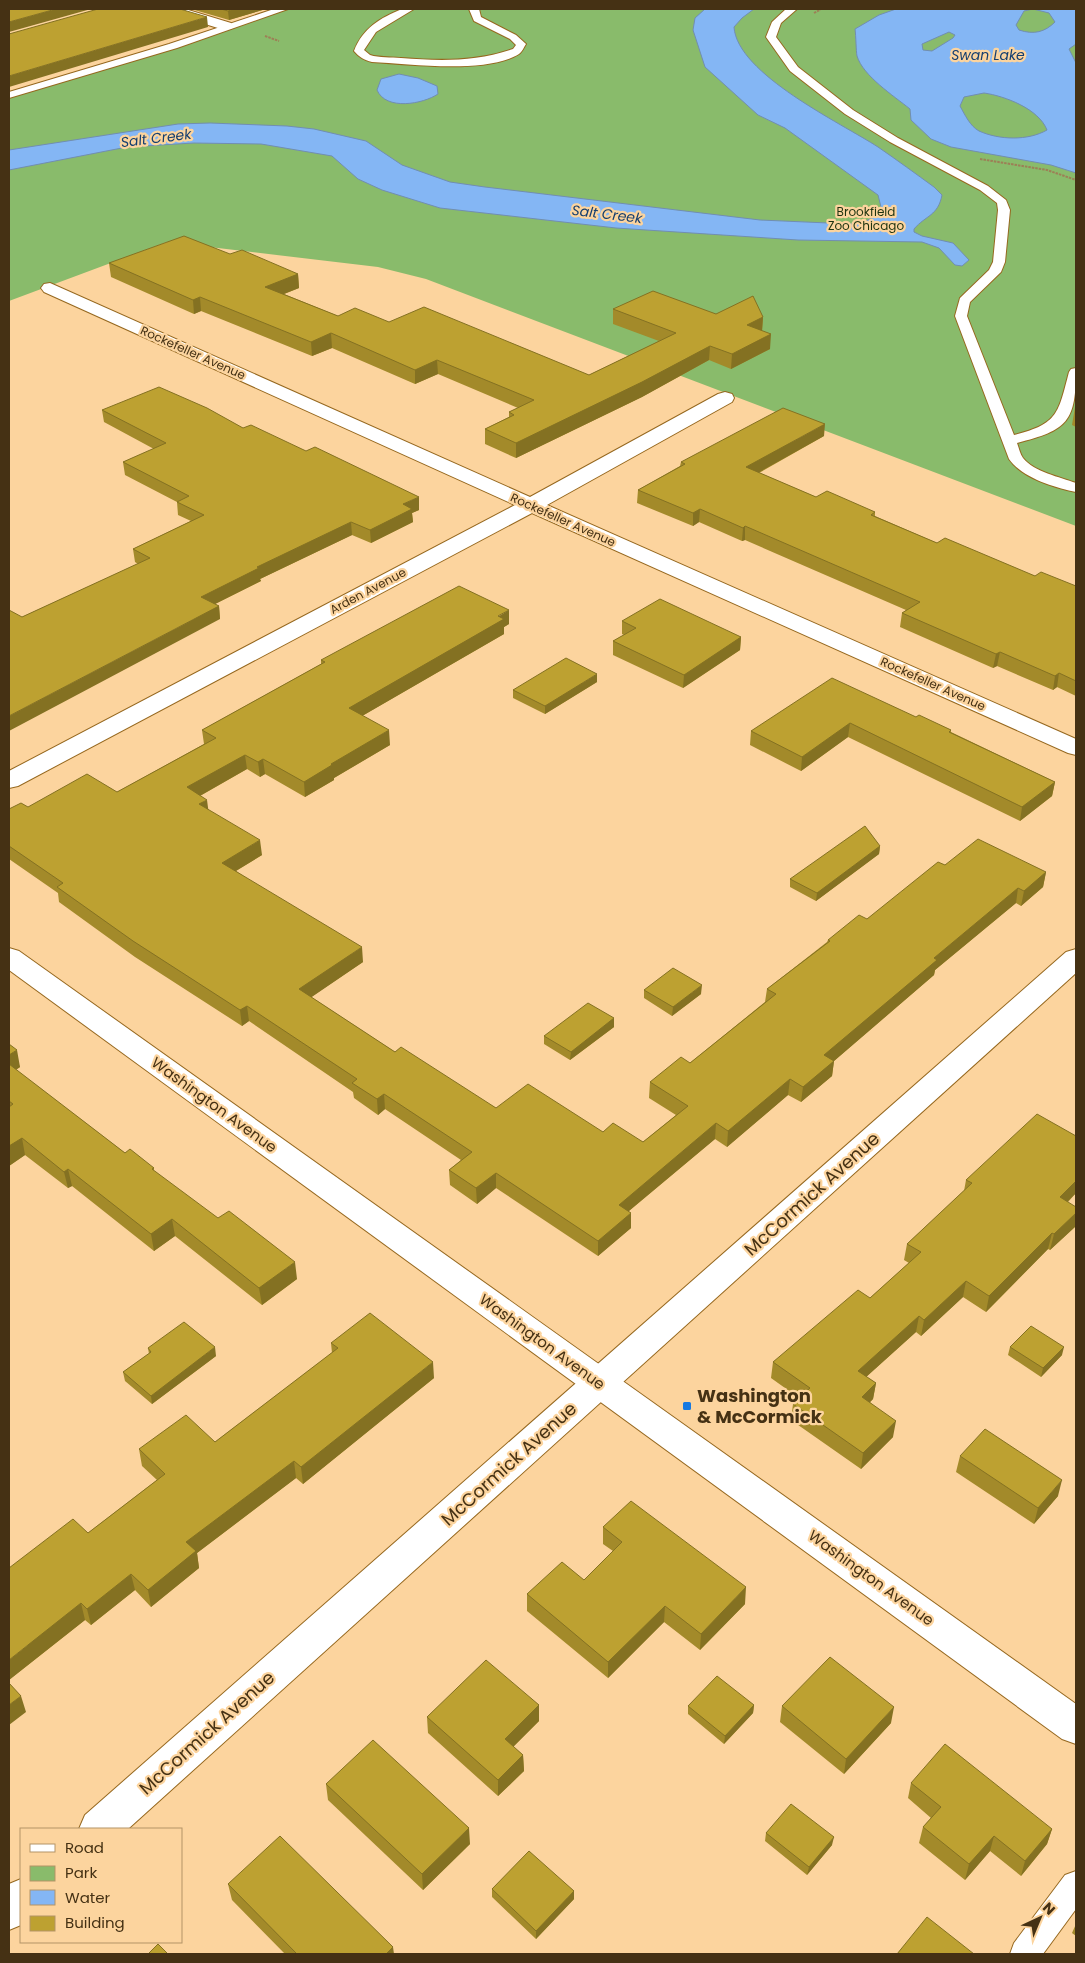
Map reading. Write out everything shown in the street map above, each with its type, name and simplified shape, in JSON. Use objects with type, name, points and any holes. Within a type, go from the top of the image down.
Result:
[{"type":"street","points":[[172,9],[226,26]]},
{"type":"street","name":"Rockefeller Avenue","points":[[50,288],[1076,748]]},
{"type":"street","name":"Arden Avenue","points":[[9,781],[531,505],[725,398]]},
{"type":"street","name":"Washington Avenue","points":[[9,956],[1076,1726]]},
{"type":"street","name":"McCormick Avenue","points":[[100,1828],[1076,958]]},
{"type":"street","points":[[9,1910],[20,1900]]},
{"type":"lane","points":[[9,95],[173,46],[226,26],[283,9]]},
{"type":"lane","points":[[409,9],[370,31],[362,40],[359,51],[361,54],[372,59],[474,62],[498,58],[517,51],[521,44],[513,37],[477,19],[474,9]]},
{"type":"lane","points":[[792,9],[779,18],[771,32],[771,37],[794,69],[856,117],[901,144],[984,188],[1002,202],[1004,210],[999,262],[995,272],[964,301],[961,316],[1016,459],[1035,473],[1076,488]]},
{"type":"lane","points":[[1009,441],[1050,428],[1058,420],[1064,412],[1076,372]]},
{"type":"lane","points":[[1025,1954],[1076,1885]]},
{"type":"path","points":[[808,18],[821,9]]},
{"type":"path","points":[[976,159],[1047,170],[1076,180]]},
{"type":"green space","name":"Brookfield Zoo Chicago","points":[[289,9],[1076,9],[1076,526],[426,279],[378,267],[167,242],[9,301],[9,98]]},
{"type":"water","name":"Salt Creek","points":[[705,9],[754,9],[734,27],[740,45],[753,62],[793,96],[878,147],[934,187],[942,195],[938,207],[918,224],[914,232],[922,236],[953,243],[969,260],[962,266],[955,265],[939,248],[922,242],[798,240],[616,228],[440,208],[382,190],[358,179],[332,156],[261,144],[194,143],[127,147],[9,170],[9,150],[178,124],[210,123],[287,126],[314,129],[366,141],[402,165],[450,182],[760,220],[851,224],[864,222],[878,215],[881,207],[878,195],[785,128],[758,115],[705,67],[693,30],[695,18]]},
{"type":"water","name":"Swan Lake","points":[[896,9],[1033,9],[1076,9],[1076,44],[1069,49],[1076,63],[1076,173],[1051,165],[951,147],[931,139],[911,120],[910,109],[872,78],[857,56],[855,29],[879,15]],"holes":[[[1033,9],[1049,13],[1055,22],[1043,30],[1024,32],[1019,30],[1016,25],[1024,11]],[[949,32],[955,35],[932,51],[923,50],[922,44]],[[984,93],[1011,100],[1037,116],[1047,130],[1022,138],[1004,138],[979,131],[970,123],[960,106],[964,97]]]},
{"type":"water","points":[[399,74],[418,78],[437,86],[438,94],[414,103],[405,104],[388,101],[377,90],[381,79]]},
{"type":"building","points":[[9,9],[56,9],[9,22]]},
{"type":"building","points":[[98,9],[180,9],[207,17],[9,76],[9,34]]},
{"type":"building","points":[[184,236],[230,254],[242,250],[298,274],[265,287],[338,316],[355,308],[389,322],[424,307],[589,375],[676,333],[613,309],[653,291],[716,314],[753,296],[763,317],[747,325],[771,334],[732,354],[710,346],[642,382],[516,443],[485,429],[514,415],[509,412],[534,400],[437,360],[415,370],[331,333],[311,342],[200,297],[193,300],[109,263]]},
{"type":"building","points":[[159,387],[207,408],[243,428],[251,425],[306,451],[315,447],[419,497],[403,504],[412,509],[370,530],[351,522],[257,567],[259,568],[201,597],[219,606],[9,716],[9,610],[22,617],[150,558],[133,549],[204,515],[177,502],[189,496],[123,462],[166,443],[102,410]]},
{"type":"building","points":[[783,408],[825,424],[746,467],[816,497],[827,491],[875,512],[871,515],[937,543],[945,538],[1035,576],[1041,572],[1076,586],[1076,681],[1059,673],[1055,676],[1000,652],[996,654],[902,613],[920,602],[745,526],[743,528],[700,509],[693,513],[638,490],[685,464],[681,462]]},
{"type":"building","points":[[459,586],[509,610],[498,616],[504,619],[349,708],[389,730],[304,782],[263,759],[258,762],[245,755],[187,787],[207,800],[199,804],[260,840],[222,863],[362,947],[299,989],[395,1052],[401,1047],[496,1108],[528,1084],[603,1132],[613,1123],[643,1142],[688,1106],[650,1082],[681,1057],[690,1063],[776,994],[767,989],[830,941],[828,940],[859,915],[867,919],[938,862],[945,865],[978,839],[1046,872],[1024,891],[1018,888],[934,958],[937,960],[824,1055],[834,1061],[803,1087],[790,1079],[728,1131],[716,1123],[619,1205],[631,1213],[598,1241],[496,1173],[476,1188],[449,1170],[472,1152],[384,1094],[377,1099],[352,1083],[357,1079],[247,1006],[240,1010],[133,941],[57,887],[63,883],[9,846],[9,809],[21,803],[28,807],[87,774],[117,792],[216,738],[202,730],[325,662],[321,660]]},
{"type":"building","points":[[660,599],[741,637],[684,675],[613,641],[636,628],[622,621]]},
{"type":"building","points":[[566,658],[597,674],[545,706],[513,690]]},
{"type":"building","points":[[832,678],[916,717],[919,715],[951,730],[949,732],[1055,782],[1022,807],[850,723],[802,757],[751,731]]},
{"type":"building","points":[[865,826],[880,846],[817,893],[790,879]]},
{"type":"building","points":[[673,968],[702,985],[673,1007],[644,990]]},
{"type":"building","points":[[588,1003],[614,1018],[571,1052],[544,1036]]},
{"type":"building","points":[[9,1044],[17,1050],[9,1055]]},
{"type":"building","points":[[9,1064],[125,1153],[130,1149],[154,1168],[152,1169],[218,1218],[229,1211],[295,1262],[259,1288],[172,1219],[151,1234],[68,1169],[64,1172],[22,1138],[9,1146],[9,1107],[13,1104],[9,1101]]},
{"type":"building","points":[[1037,1114],[1076,1136],[1076,1181],[1060,1197],[1076,1207],[1076,1213],[1054,1234],[1052,1233],[989,1296],[966,1281],[924,1320],[919,1316],[858,1371],[876,1383],[862,1397],[896,1421],[863,1453],[793,1404],[810,1388],[773,1362],[858,1290],[870,1298],[921,1252],[907,1244],[972,1183],[966,1180]]},
{"type":"building","points":[[370,1313],[433,1362],[301,1467],[294,1461],[186,1542],[196,1551],[148,1590],[131,1574],[87,1609],[81,1603],[9,1660],[9,1568],[73,1519],[88,1533],[165,1474],[139,1449],[186,1415],[215,1442],[338,1348],[331,1343]]},
{"type":"building","points":[[184,1322],[215,1347],[151,1396],[123,1372],[151,1352],[148,1348]]},
{"type":"building","points":[[1031,1326],[1064,1347],[1043,1368],[1010,1347]]},
{"type":"building","points":[[985,1429],[1062,1480],[1038,1508],[960,1456]]},
{"type":"building","points":[[631,1501],[746,1587],[701,1634],[665,1606],[608,1662],[527,1594],[562,1562],[584,1580],[622,1542],[603,1527]]},
{"type":"building","points":[[830,1657],[894,1707],[846,1759],[782,1706]]},
{"type":"building","points":[[486,1660],[539,1705],[505,1739],[523,1755],[498,1780],[427,1717]]},
{"type":"building","points":[[717,1676],[754,1705],[725,1736],[688,1706]]},
{"type":"building","points":[[9,1683],[21,1696],[9,1705]]},
{"type":"building","points":[[373,1740],[469,1828],[422,1874],[326,1784]]},
{"type":"building","points":[[945,1744],[1052,1829],[1025,1861],[994,1836],[969,1864],[923,1827],[941,1807],[911,1783]]},
{"type":"building","points":[[791,1804],[834,1837],[809,1867],[766,1833]]},
{"type":"building","points":[[280,1836],[393,1947],[386,1954],[297,1954],[228,1884]]},
{"type":"building","points":[[529,1851],[574,1891],[536,1931],[492,1889]]},
{"type":"building","points":[[927,1917],[974,1954],[897,1954]]},
{"type":"building","points":[[158,1944],[168,1954],[148,1954]]},
{"type":"place","name":"Washington & McCormick","points":[[687,1406]]}]
